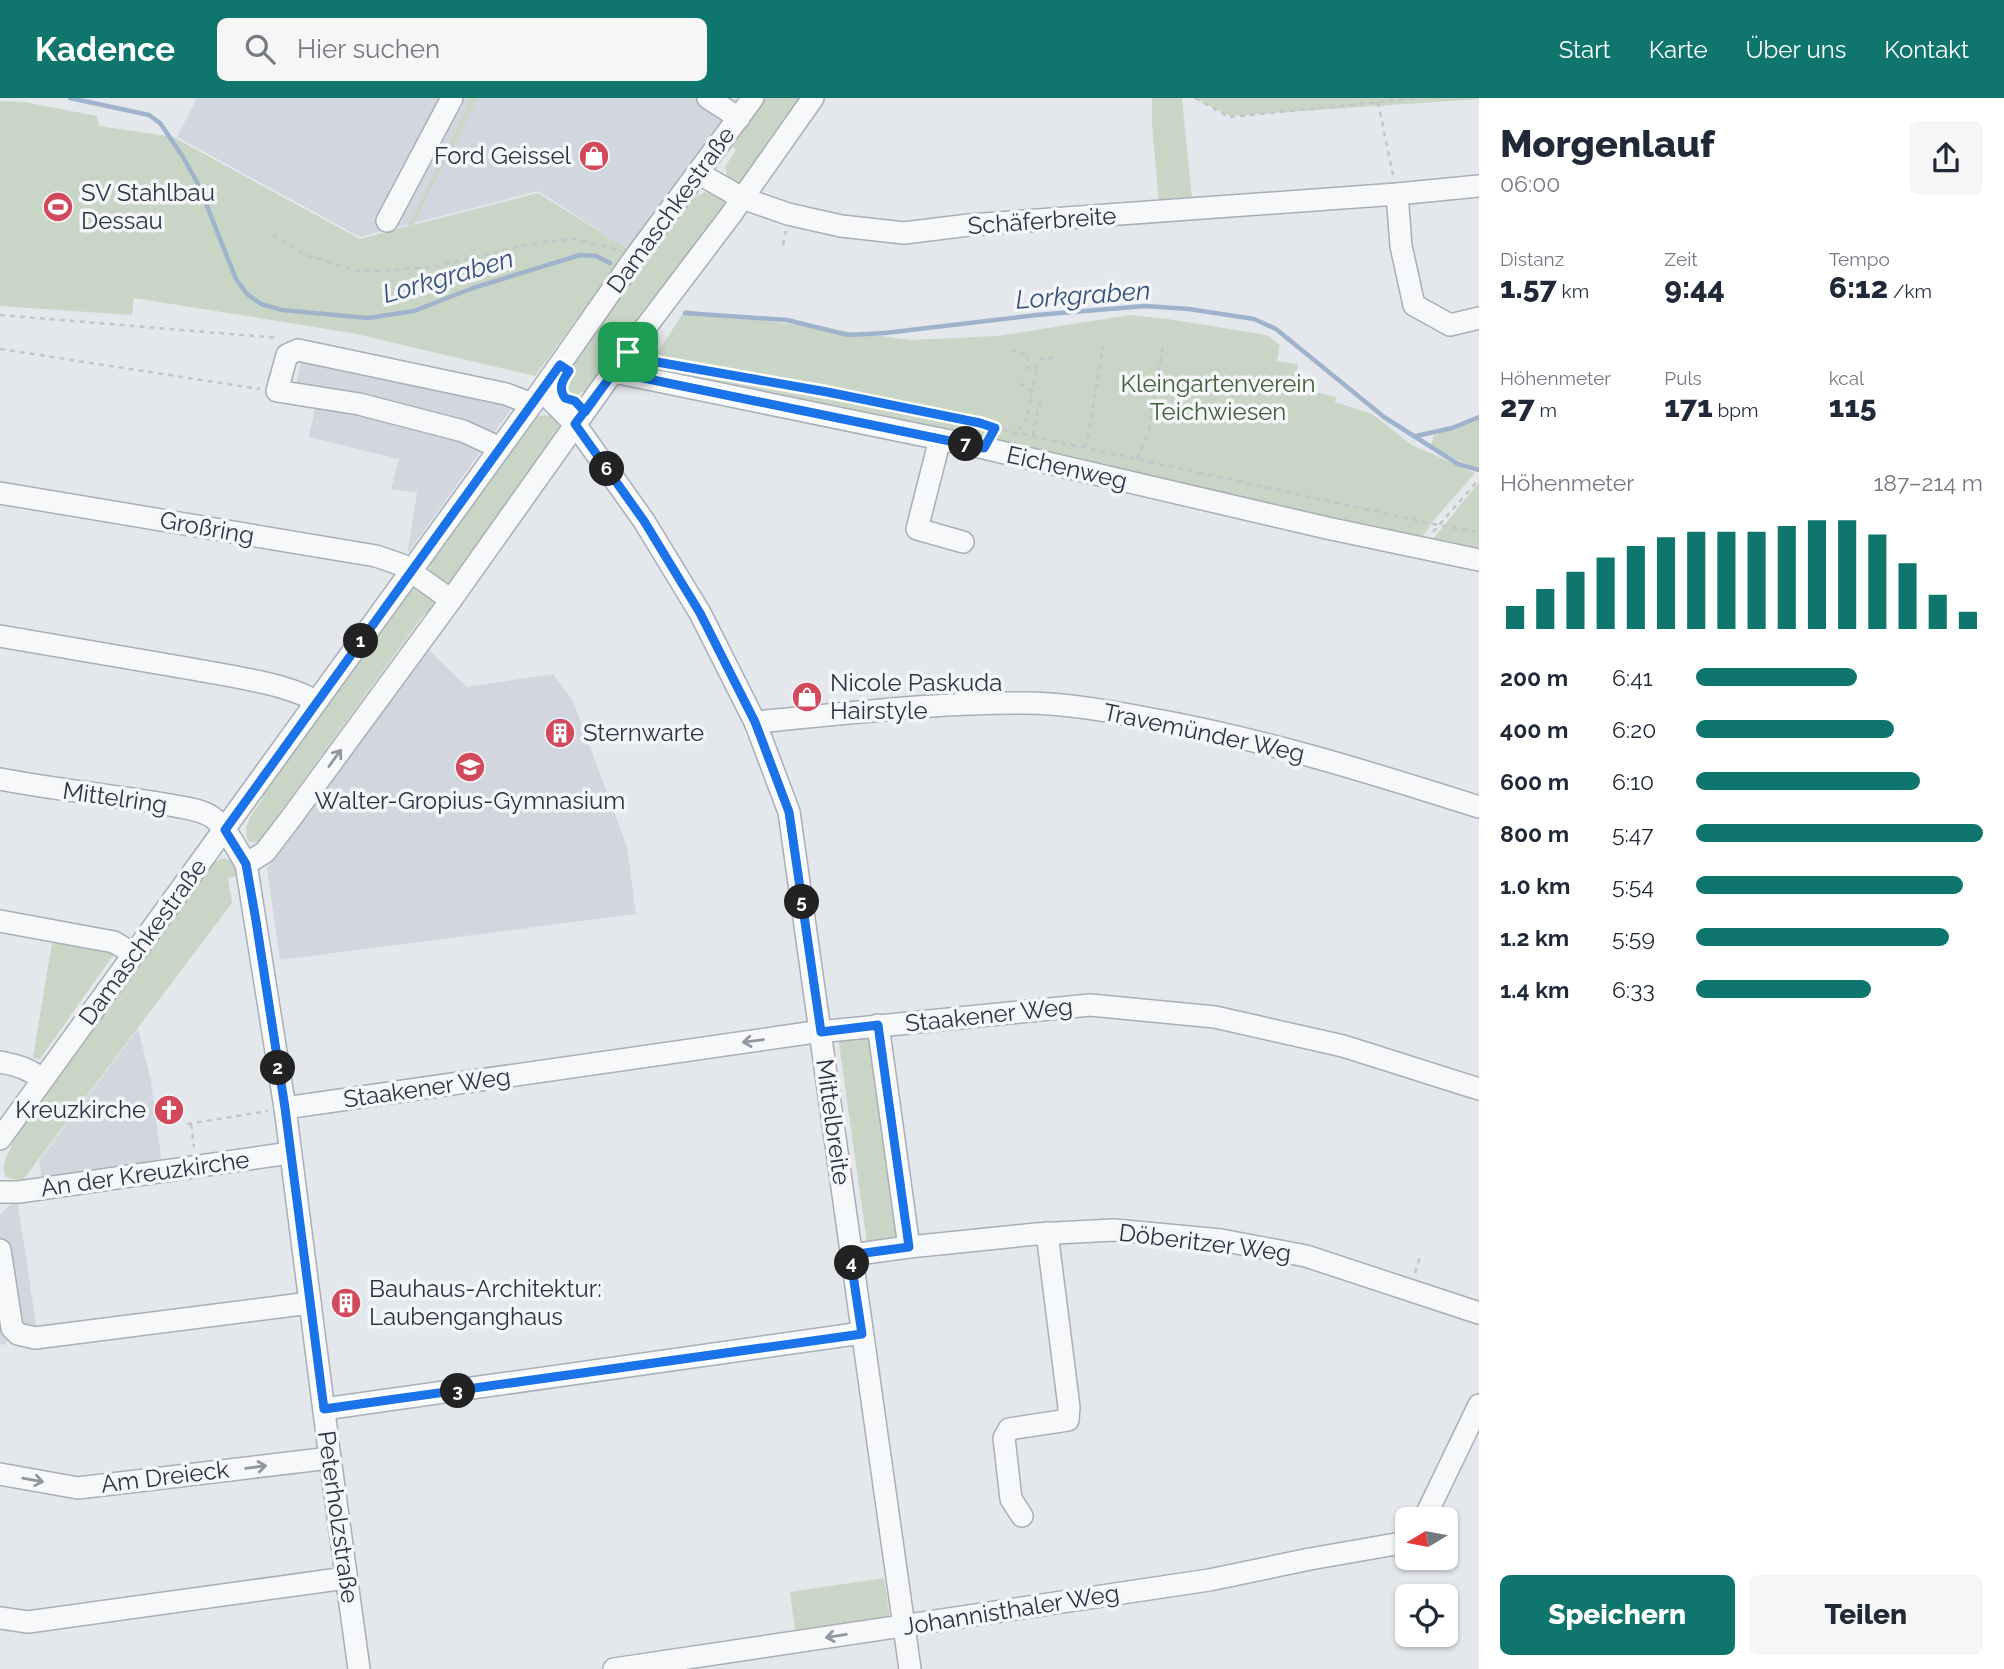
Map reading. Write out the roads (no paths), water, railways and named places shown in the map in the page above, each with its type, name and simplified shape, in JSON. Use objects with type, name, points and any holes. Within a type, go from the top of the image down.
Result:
[{"type":"street","points":[[387,221],[452,98]]},
{"type":"street","points":[[708,98],[739,118]]},
{"type":"street","name":"Damaschkestraße","points":[[0,1139],[753,98]]},
{"type":"street","name":"Damaschkestraße","points":[[246,864],[265,852],[451,600],[575,424],[743,198],[813,98]]},
{"type":"street","name":"Schäferbreite","points":[[698,173],[743,198],[788,214],[841,226],[904,233],[1479,186]]},
{"type":"street","points":[[1397,194],[1403,255],[1415,305],[1450,325],[1479,318]]},
{"type":"street","points":[[500,448],[463,431],[359,404],[277,391],[287,355],[298,350],[506,394],[537,397]]},
{"type":"street","name":"Eichenweg","points":[[614,372],[984,448],[1479,560]]},
{"type":"street","name":"Mittelbreite","points":[[537,397],[575,424],[644,521],[700,613],[755,722],[789,812],[910,1669]]},
{"type":"street","points":[[940,439],[917,529],[963,542]]},
{"type":"street","name":"Großring","points":[[0,493],[376,556],[390,560],[411,572],[451,600]]},
{"type":"street","points":[[0,636],[232,676],[287,690],[316,702]]},
{"type":"street","name":"Travemünder Weg","points":[[755,722],[952,706],[1027,703],[1112,712],[1195,726],[1338,763],[1479,807]]},
{"type":"street","name":"Mittelring","points":[[0,779],[199,811],[210,815],[225,830]]},
{"type":"street","name":"Peterholzstraße","points":[[225,830],[246,864],[285,1108],[359,1669]]},
{"type":"street","points":[[0,921],[114,942],[134,954]]},
{"type":"street","name":"Staakener Weg","points":[[285,1108],[821,1032],[1090,1005],[1215,1017],[1343,1046],[1479,1089]]},
{"type":"street","points":[[878,1025],[909,1247]]},
{"type":"street","points":[[0,1062],[31,1070],[43,1080]]},
{"type":"street","name":"An der Kreuzkirche","points":[[9,1192],[290,1153]]},
{"type":"street","name":"Döberitzer Weg","points":[[850,1255],[1047,1233],[1114,1230],[1220,1240],[1306,1256],[1479,1312]]},
{"type":"street","points":[[1022,1516],[1011,1499],[1004,1438],[1009,1429],[1068,1420],[1069,1407],[1047,1233]]},
{"type":"street","points":[[0,1250],[12,1328],[18,1334],[35,1338],[310,1303]]},
{"type":"street","points":[[324,1409],[862,1334]]},
{"type":"street","points":[[1430,1507],[1479,1405]]},
{"type":"street","name":"Am Dreieck","points":[[0,1474],[78,1488],[330,1458]]},
{"type":"street","name":"Johannisthaler Weg","points":[[614,1669],[1209,1580],[1395,1544]]},
{"type":"street","points":[[0,1618],[28,1622],[346,1578]]},
{"type":"waterway","name":"Lorkgraben","points":[[70,98],[149,115],[160,123],[199,186],[236,279],[247,294],[261,304],[282,310],[368,318],[414,311],[473,288],[580,255],[596,256],[610,263]]},
{"type":"waterway","name":"Lorkgraben","points":[[685,313],[787,320],[848,335],[1145,306],[1189,309],[1254,319],[1276,329],[1384,417],[1458,464],[1479,470]]},
{"type":"waterway","points":[[1416,436],[1452,428],[1479,417]]},
{"type":"place","name":"Ford Geissel","points":[[594,156]]},
{"type":"place","name":"SV Stahlbau Dessau","points":[[58,207]]},
{"type":"place","name":"Nicole Paskuda Hairstyle","points":[[807,697]]},
{"type":"place","name":"Sternwarte","points":[[560,733]]},
{"type":"place","name":"Walter-Gropius-Gymnasium","points":[[470,767]]},
{"type":"place","name":"Kreuzkirche","points":[[169,1110]]},
{"type":"place","name":"Bauhaus-Architektur: Laubenganghaus","points":[[346,1303]]},
{"type":"park label","name":"Kleingartenverein Teichwiesen","points":[[1218,398]]}]
